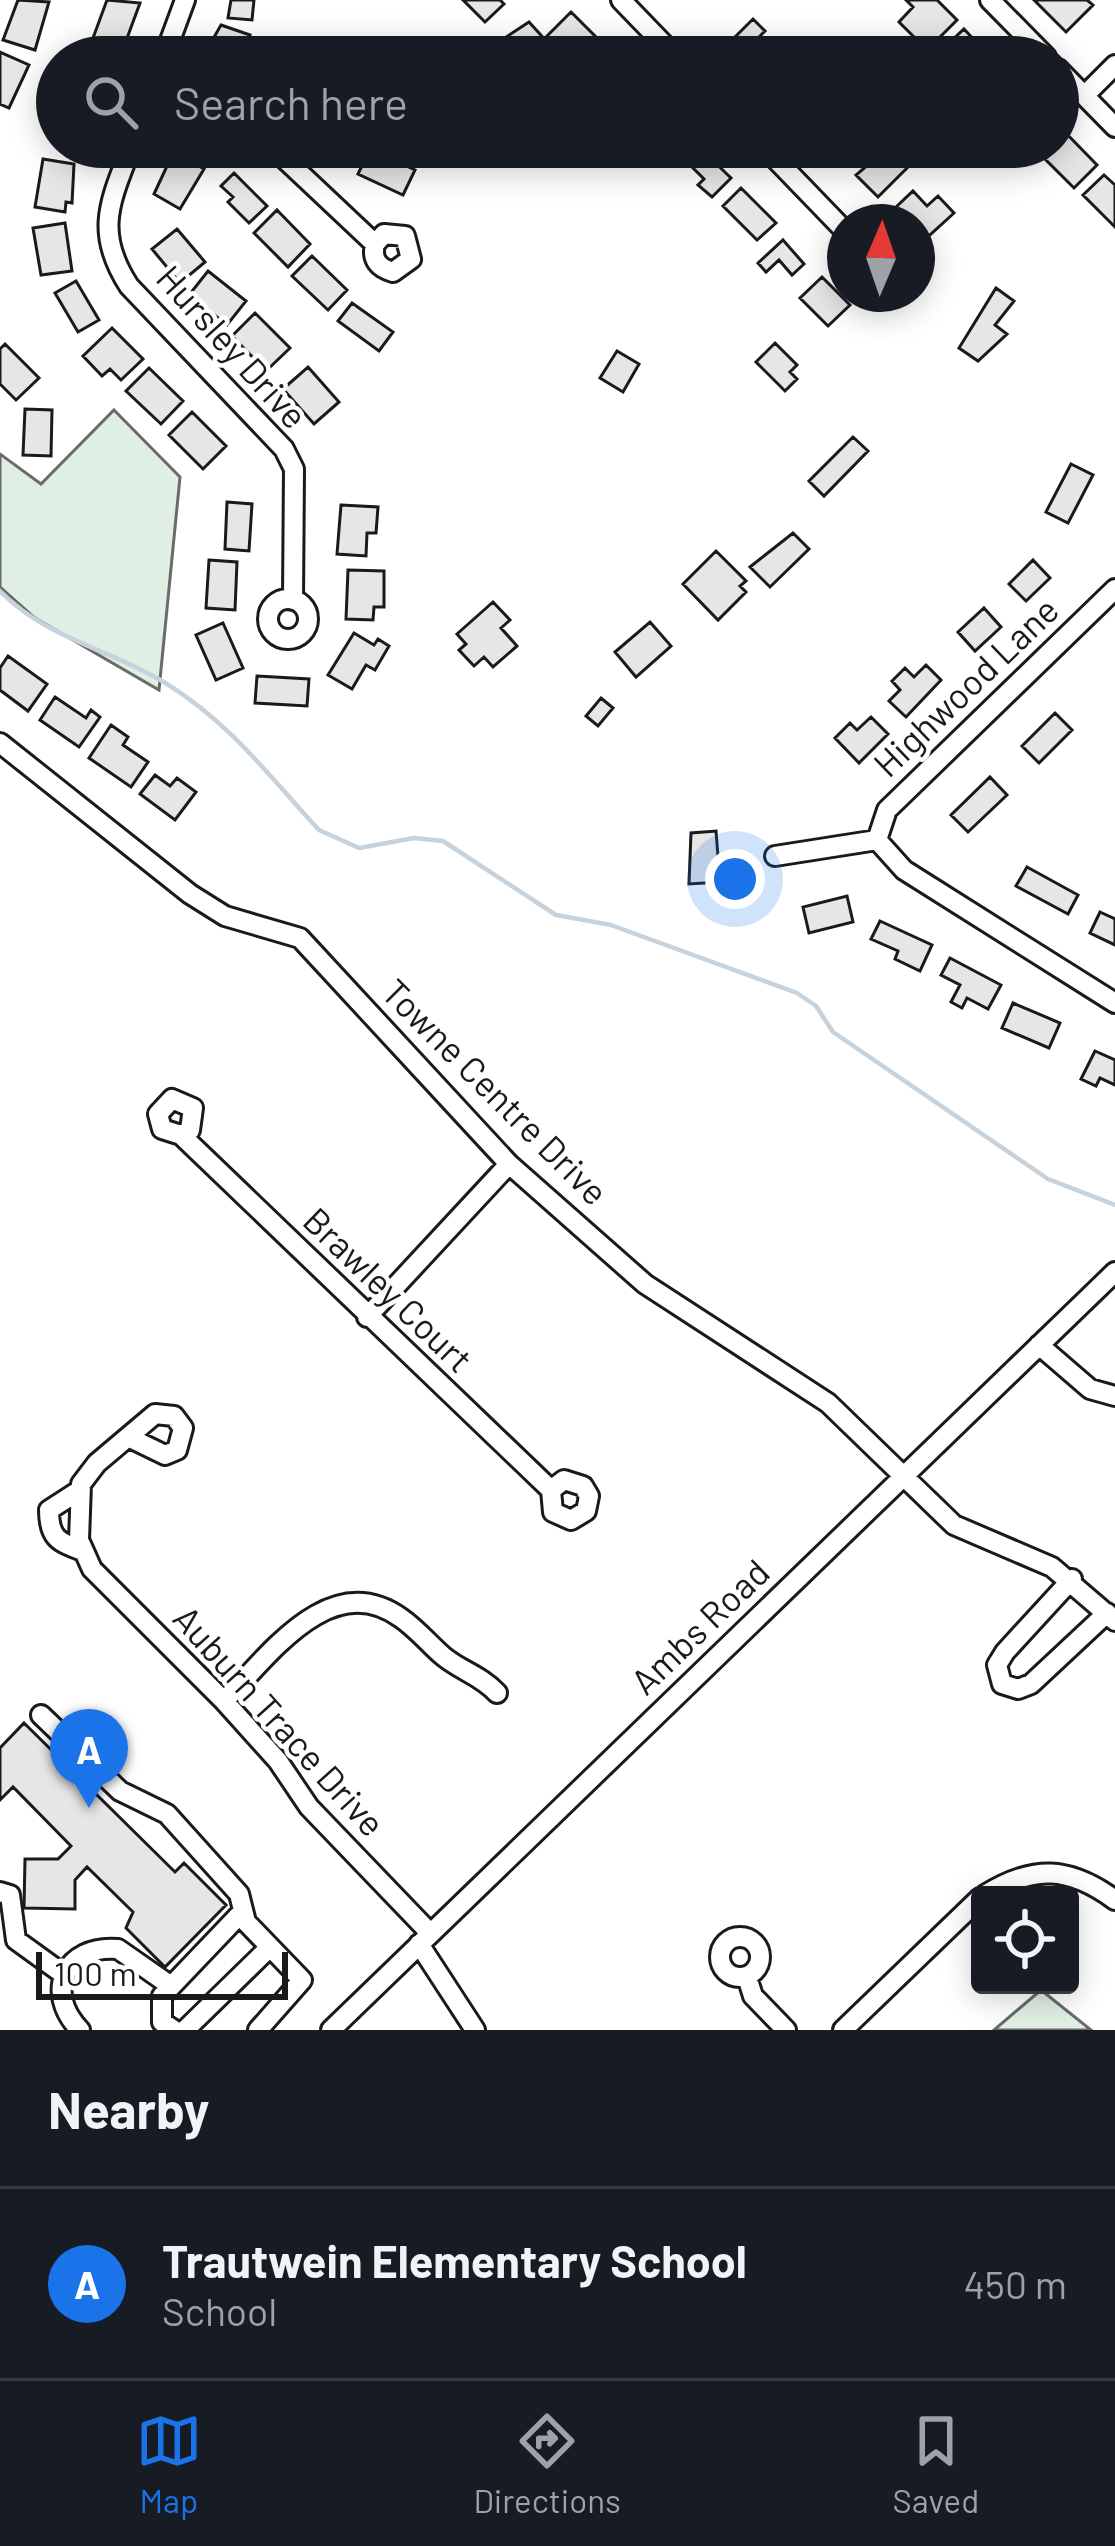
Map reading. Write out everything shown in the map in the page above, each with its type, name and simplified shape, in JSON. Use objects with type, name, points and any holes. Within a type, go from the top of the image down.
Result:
[{"type":"street","points":[[171,36],[184,0]]},
{"type":"street","points":[[621,0],[656,36]]},
{"type":"street","points":[[990,0],[1025,36]]},
{"type":"street","points":[[1084,96],[1115,64]]},
{"type":"street","points":[[1079,91],[1115,127]]},
{"type":"street","name":"Hursley Drive","points":[[123,168],[107,210],[111,258],[130,286],[284,449],[294,469],[293,600]]},
{"type":"street","points":[[294,168],[375,244]]},
{"type":"street","points":[[784,168],[827,212]]},
{"type":"street","name":"Highwood Lane","points":[[877,840],[886,810],[1115,589]]},
{"type":"street","name":"Towne Centre Drive","points":[[0,743],[190,895],[225,916],[300,938],[509,1164],[645,1284],[828,1403],[954,1526],[1072,1579],[1111,1617]]},
{"type":"street","points":[[775,856],[877,840],[904,870],[1115,1003]]},
{"type":"street","name":"Brawley Court","points":[[181,1135],[551,1490]]},
{"type":"street","points":[[367,1317],[509,1164]]},
{"type":"street","name":"Ambs Road","points":[[331,2030],[1115,1272]]},
{"type":"street","points":[[1040,1345],[1090,1389],[1115,1396]]},
{"type":"street","name":"Auburn Trace Drive","points":[[128,1437],[98,1463],[80,1490],[49,1510],[49,1530],[58,1542],[83,1551],[92,1569],[278,1761],[309,1807],[425,1939],[475,2030]]},
{"type":"street","points":[[80,1490],[83,1551]]},
{"type":"street","points":[[1072,1579],[1005,1652],[997,1666],[1002,1684],[1018,1689],[1031,1684],[1111,1617]]},
{"type":"street","points":[[224,1701],[301,1623],[334,1604],[388,1610],[447,1660],[480,1675],[497,1693]]},
{"type":"street","points":[[41,1715],[119,1791],[167,1814],[239,1894],[246,1922],[302,1986],[258,2030]]},
{"type":"street","points":[[1000,1886],[1017,1875],[1062,1870],[1115,1900]]},
{"type":"street","points":[[0,1892],[10,1895],[16,1940],[63,1975]]},
{"type":"street","points":[[843,2030],[971,1908]]},
{"type":"street","points":[[243,1911],[171,1986],[159,2008],[168,2029],[204,2015],[270,1947]]},
{"type":"street","points":[[80,2030],[64,2012],[63,1975],[83,1952],[118,1948],[171,1986]]},
{"type":"street","points":[[747,1977],[753,1996],[786,2030]]},
{"type":"green space","points":[[114,410],[180,477],[159,690],[35,618],[0,587],[0,454],[41,484]]},
{"type":"green space","points":[[1036,1994],[1046,1994],[1091,2030],[994,2030]]},
{"type":"building","points":[[18,0],[49,2],[35,50],[3,40]]},
{"type":"building","points":[[107,0],[140,3],[128,36],[94,36]]},
{"type":"building","points":[[231,0],[254,0],[252,20],[228,18]]},
{"type":"building","points":[[463,0],[500,0],[504,4],[485,22]]},
{"type":"building","points":[[906,0],[937,0],[957,20],[941,36],[913,36],[899,22],[913,7]]},
{"type":"building","points":[[1034,0],[1087,0],[1093,5],[1066,32]]},
{"type":"building","points":[[571,12],[595,36],[547,36]]},
{"type":"building","points":[[753,19],[765,31],[760,36],[736,36]]},
{"type":"building","points":[[529,22],[542,36],[508,36]]},
{"type":"building","points":[[221,25],[250,35],[250,36],[215,36]]},
{"type":"building","points":[[0,52],[29,65],[9,108],[0,104]]},
{"type":"building","points":[[1079,147],[1097,165],[1074,188],[1054,168],[1079,168]]},
{"type":"building","points":[[42,168],[74,168],[72,203],[66,202],[65,212],[35,207]]},
{"type":"building","points":[[166,168],[204,169],[180,209],[154,194]]},
{"type":"building","points":[[361,168],[415,170],[403,195],[358,174]]},
{"type":"building","points":[[693,168],[721,168],[731,178],[712,197],[698,185],[704,179]]},
{"type":"building","points":[[864,168],[907,168],[878,197],[856,175]]},
{"type":"building","points":[[234,173],[267,206],[249,223],[228,202],[233,197],[221,186]]},
{"type":"building","points":[[1104,175],[1115,185],[1115,227],[1083,195]]},
{"type":"building","points":[[741,188],[776,223],[757,240],[723,206]]},
{"type":"building","points":[[913,191],[925,204],[899,204]]},
{"type":"building","points":[[938,196],[954,213],[935,230],[935,204],[929,204]]},
{"type":"building","points":[[277,210],[310,244],[288,267],[254,233]]},
{"type":"building","points":[[65,223],[72,271],[41,275],[33,228]]},
{"type":"building","points":[[177,229],[205,262],[180,283],[152,249]]},
{"type":"building","points":[[783,240],[804,264],[792,275],[779,260],[766,272],[758,263]]},
{"type":"building","points":[[312,256],[347,290],[328,310],[292,276]]},
{"type":"building","points":[[208,271],[246,301],[227,325],[189,295]]},
{"type":"building","points":[[822,277],[827,282],[827,312],[843,312],[828,326],[800,298]]},
{"type":"building","points":[[76,281],[99,320],[78,332],[55,293]]},
{"type":"building","points":[[996,288],[1014,301],[995,325],[1007,334],[978,361],[959,348]]},
{"type":"building","points":[[352,303],[393,332],[379,351],[338,321]]},
{"type":"building","points":[[255,313],[290,348],[266,371],[232,336]]},
{"type":"building","points":[[112,328],[143,359],[121,380],[110,369],[102,376],[83,356]]},
{"type":"building","points":[[775,343],[797,365],[790,372],[797,379],[785,391],[756,362]]},
{"type":"building","points":[[5,344],[39,378],[16,400],[0,384],[0,349]]},
{"type":"building","points":[[617,351],[639,364],[623,392],[600,378]]},
{"type":"building","points":[[308,367],[339,402],[314,424],[283,389]]},
{"type":"building","points":[[149,368],[183,401],[161,424],[126,391]]},
{"type":"building","points":[[25,409],[52,410],[51,456],[23,455]]},
{"type":"building","points":[[192,412],[226,446],[203,469],[169,435]]},
{"type":"building","points":[[853,437],[868,451],[824,496],[809,481]]},
{"type":"building","points":[[1071,464],[1093,475],[1068,523],[1046,512]]},
{"type":"building","points":[[227,502],[252,504],[249,551],[225,549]]},
{"type":"building","points":[[341,505],[378,507],[376,533],[367,533],[366,556],[337,554]]},
{"type":"building","points":[[793,533],[809,549],[770,587],[750,567]]},
{"type":"building","points":[[716,551],[746,581],[740,586],[746,592],[718,620],[683,584]]},
{"type":"building","points":[[209,560],[237,562],[235,610],[206,608]]},
{"type":"building","points":[[1033,560],[1050,578],[1026,601],[1009,584]]},
{"type":"building","points":[[348,570],[384,571],[384,607],[374,607],[373,620],[346,619]]},
{"type":"building","points":[[493,602],[510,620],[501,628],[517,646],[493,667],[484,657],[474,666],[459,650],[466,644],[457,634]]},
{"type":"building","points":[[984,608],[1001,627],[975,651],[958,632]]},
{"type":"building","points":[[650,622],[671,646],[636,677],[615,652]]},
{"type":"building","points":[[223,623],[243,668],[216,680],[196,635]]},
{"type":"building","points":[[354,633],[374,645],[378,639],[389,646],[375,670],[366,665],[352,689],[328,675]]},
{"type":"building","points":[[8,656],[47,684],[28,711],[0,690],[0,668]]},
{"type":"building","points":[[926,665],[941,680],[906,717],[889,701],[900,690],[892,681],[905,668],[914,677]]},
{"type":"building","points":[[257,676],[309,679],[307,706],[255,703]]},
{"type":"building","points":[[55,697],[86,718],[91,710],[100,717],[79,747],[40,720]]},
{"type":"building","points":[[601,698],[613,708],[598,726],[586,716]]},
{"type":"building","points":[[1055,713],[1072,730],[1039,763],[1022,746]]},
{"type":"building","points":[[871,717],[888,734],[859,763],[835,738],[850,723],[857,730]]},
{"type":"building","points":[[111,725],[128,737],[123,745],[148,762],[131,787],[89,758]]},
{"type":"building","points":[[155,775],[170,786],[177,778],[196,792],[175,820],[140,794]]},
{"type":"building","points":[[990,777],[1007,795],[968,832],[951,815]]},
{"type":"building","points":[[716,831],[720,882],[689,884],[691,833]]},
{"type":"building","points":[[1027,867],[1078,895],[1068,914],[1016,886]]},
{"type":"building","points":[[847,896],[853,922],[809,933],[803,907]]},
{"type":"building","points":[[1100,912],[1115,919],[1115,945],[1090,933]]},
{"type":"building","points":[[880,921],[932,945],[920,971],[895,959],[898,951],[871,939]]},
{"type":"building","points":[[950,958],[1001,985],[988,1009],[967,998],[962,1008],[951,1002],[960,985],[941,975]]},
{"type":"building","points":[[1013,1003],[1060,1023],[1049,1048],[1002,1028]]},
{"type":"building","points":[[1095,1051],[1115,1060],[1115,1085],[1100,1078],[1096,1086],[1081,1079]]},
{"type":"building","points":[[24,1723],[175,1872],[184,1863],[226,1905],[165,1967],[126,1928],[133,1912],[87,1867],[75,1880],[75,1909],[24,1908],[25,1859],[58,1859],[71,1846],[13,1787],[0,1800],[0,1748]]},
{"type":"waterway","points":[[0,591],[59,633],[146,672],[190,699],[248,752],[319,830],[359,848],[414,838],[443,841],[556,915],[611,925],[797,993],[816,1006],[833,1032],[1048,1179],[1115,1205]]},
{"type":"place","name":"Trautwein Elementary School","points":[[89,1808]]}]
